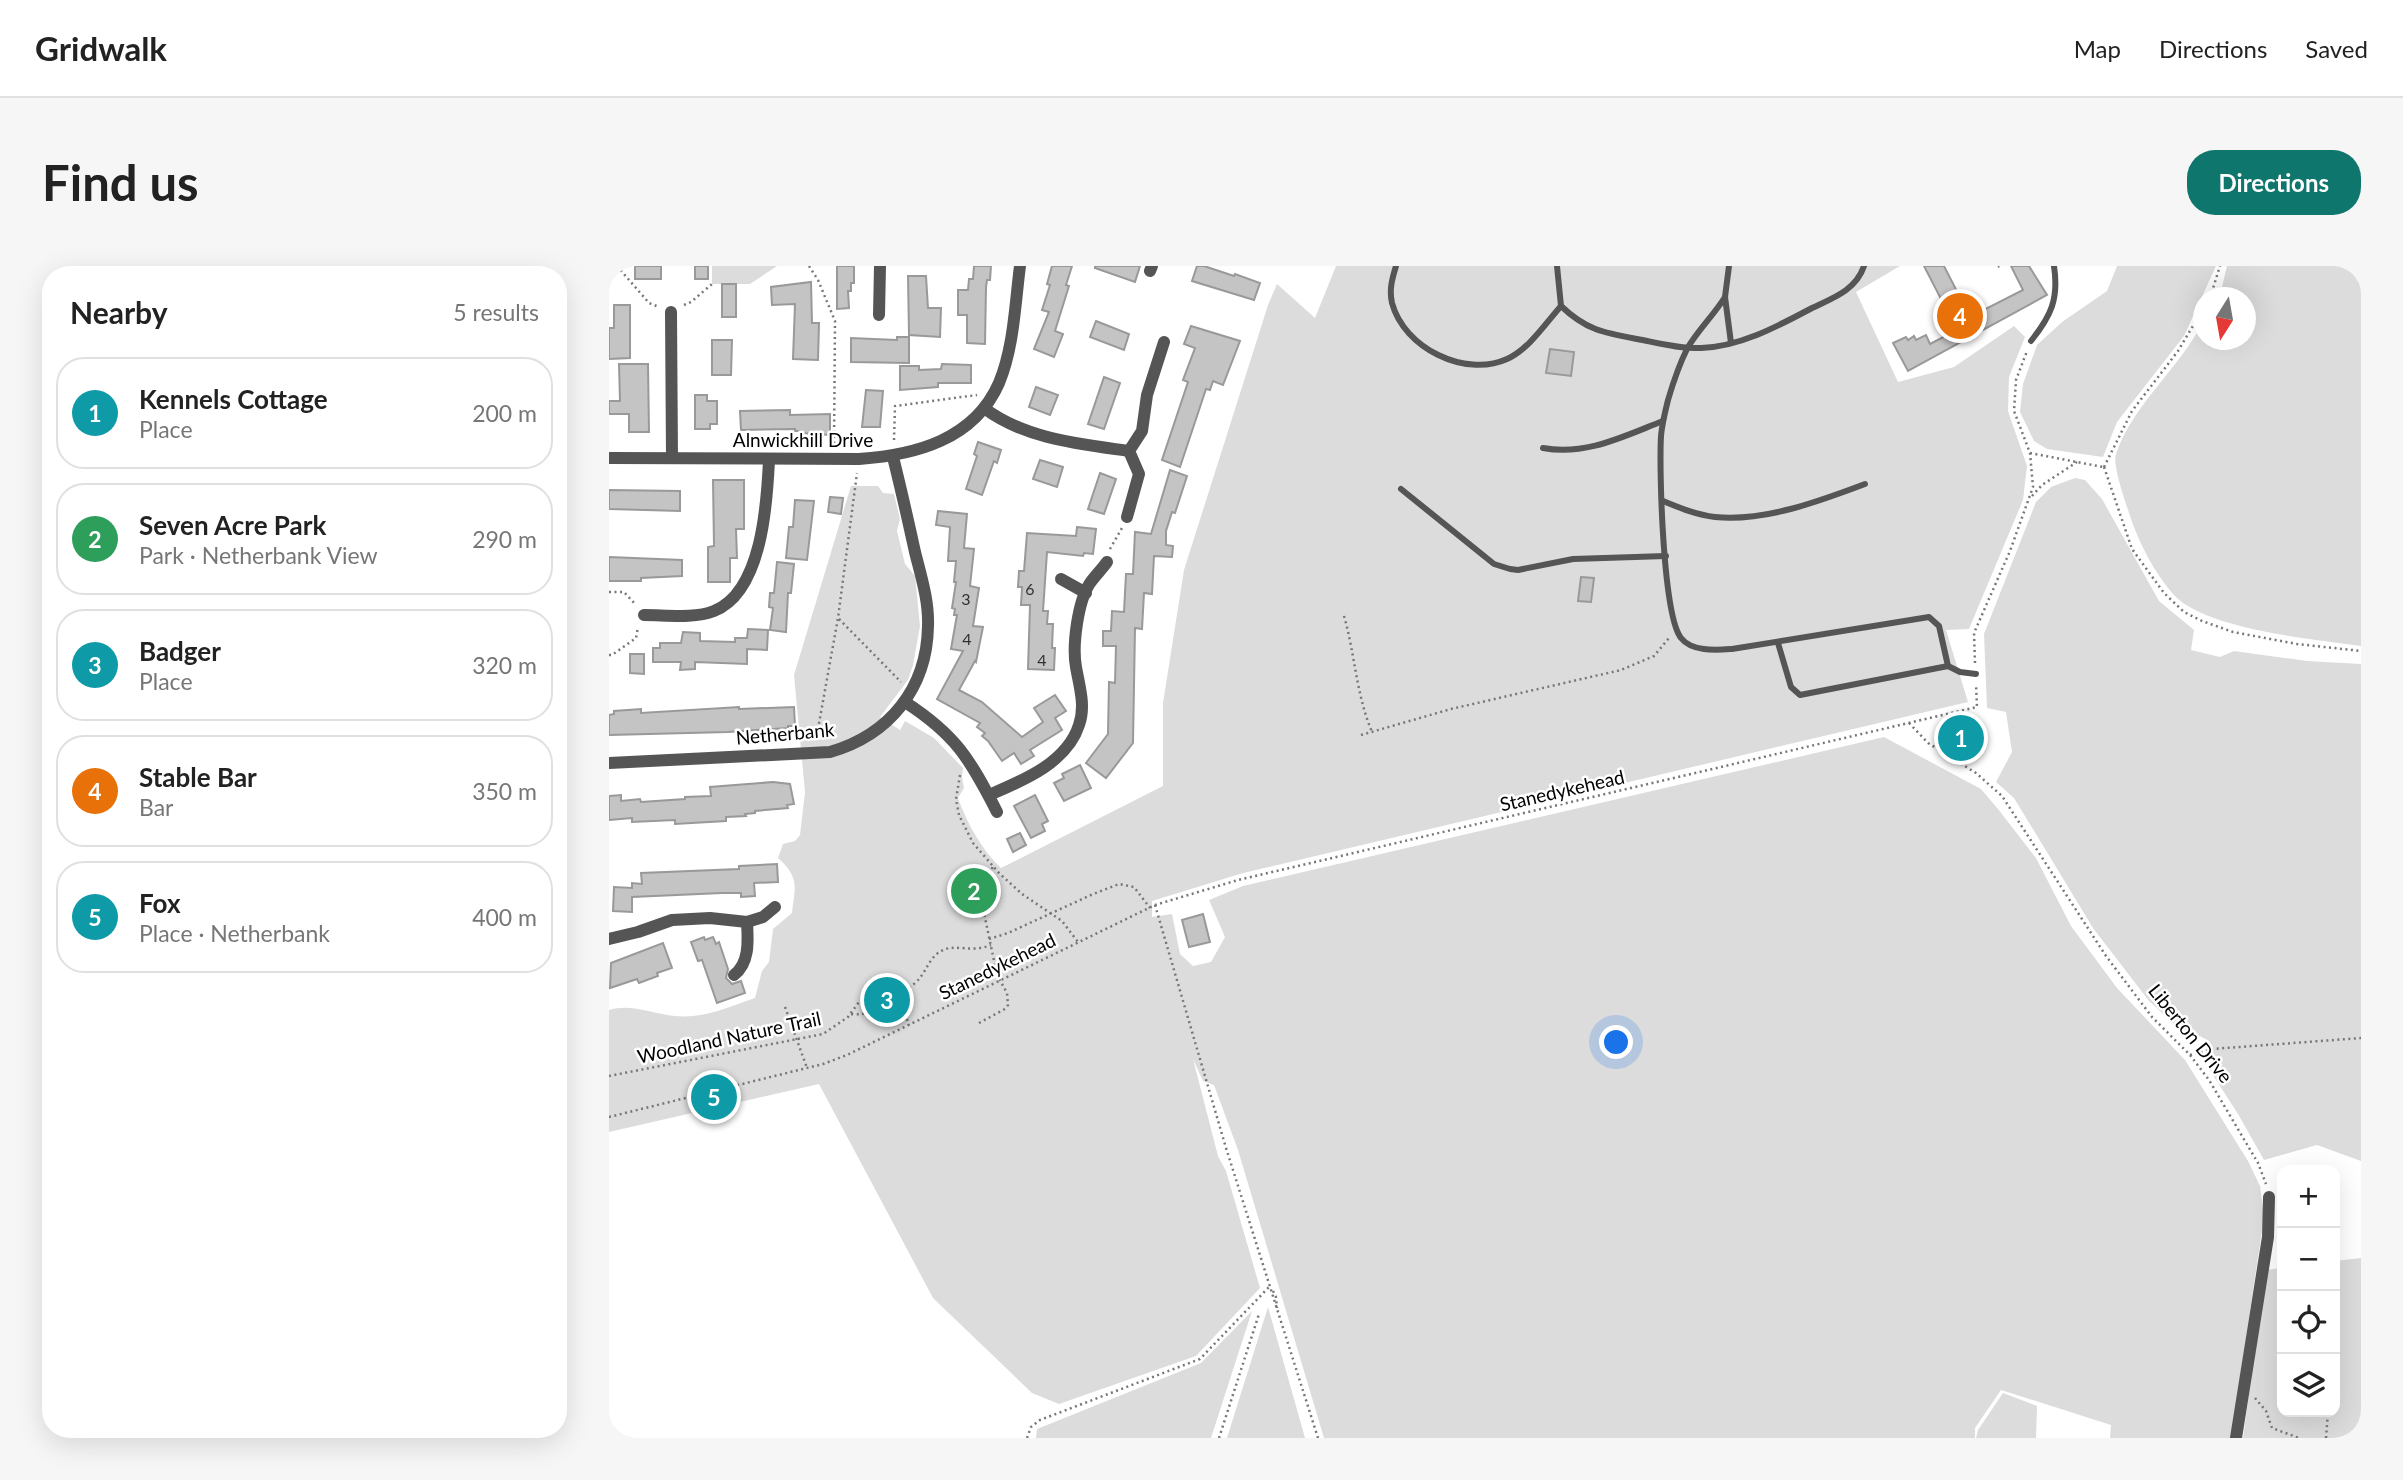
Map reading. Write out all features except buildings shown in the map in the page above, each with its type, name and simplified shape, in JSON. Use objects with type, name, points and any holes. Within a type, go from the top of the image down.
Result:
[{"type":"street","points":[[879,316],[880,266]]},
{"type":"street","name":"Alnwickhill Drive","points":[[609,458],[859,459],[893,457],[947,439],[967,425],[994,393],[1006,359],[1020,266]]},
{"type":"street","points":[[671,312],[672,458]]},
{"type":"street","points":[[1129,451],[1142,431],[1147,395],[1164,342]]},
{"type":"street","points":[[984,408],[1004,421],[1068,443],[1129,451]]},
{"type":"street","points":[[1127,517],[1139,474],[1129,451]]},
{"type":"street","name":"Netherbank","points":[[609,763],[814,753],[850,746],[867,738],[888,721],[908,696],[919,675],[928,628],[928,611],[893,457]]},
{"type":"street","points":[[644,615],[701,614],[727,604],[737,595],[745,585],[766,517],[769,460]]},
{"type":"street","points":[[989,795],[1045,767],[1062,752],[1076,734],[1082,715],[1075,650],[1078,617],[1089,585],[1107,562]]},
{"type":"street","points":[[1061,579],[1086,593]]},
{"type":"street","points":[[908,696],[951,737],[970,760],[997,813]]},
{"type":"street","points":[[609,939],[672,920],[710,918],[747,922],[763,917],[775,907]]},
{"type":"street","points":[[734,975],[741,970],[745,962],[747,922]]},
{"type":"street","points":[[2236,1438],[2268,1237],[2269,1197]]},
{"type":"lane","points":[[1396,266],[1391,291],[1394,309],[1417,341],[1448,360],[1488,364],[1510,358],[1561,306]]},
{"type":"lane","points":[[1557,266],[1561,306],[1579,322],[1601,333],[1688,348],[1731,343],[1773,327],[1847,290],[1857,281],[1864,266]]},
{"type":"lane","points":[[1729,266],[1725,297],[1731,343]]},
{"type":"lane","points":[[2031,341],[2049,319],[2055,297],[2054,266]]},
{"type":"lane","points":[[1725,297],[1688,348],[1676,376],[1663,421],[1660,471],[1666,556],[1673,622],[1683,640],[1700,648],[1720,650],[1778,643],[1929,617],[1939,626],[1948,666]]},
{"type":"lane","points":[[1543,447],[1563,450],[1595,447],[1663,421]]},
{"type":"lane","points":[[1663,501],[1709,516],[1736,517],[1809,504],[1865,484]]},
{"type":"lane","points":[[1401,489],[1487,558],[1510,569],[1527,569],[1573,559],[1666,556]]},
{"type":"lane","points":[[1778,643],[1791,687],[1800,695],[1948,666],[1960,673],[1976,674]]},
{"type":"path","points":[[617,266],[649,303],[671,312],[691,302],[712,284]]},
{"type":"path","points":[[809,266],[818,279],[835,321],[834,460]]},
{"type":"path","points":[[2213,287],[2220,266]]},
{"type":"path","points":[[2193,326],[2178,351],[2132,411],[2104,467],[2132,549],[2164,593],[2184,612],[2202,621],[2233,632],[2297,644],[2361,651]]},
{"type":"path","points":[[1976,674],[1974,633],[2030,498],[2033,479],[2030,453],[2014,411],[2016,380],[2031,341]]},
{"type":"path","points":[[893,457],[895,406],[994,393]]},
{"type":"path","points":[[2030,453],[2104,467]]},
{"type":"path","points":[[814,753],[838,618],[859,459]]},
{"type":"path","points":[[2030,498],[2042,485],[2077,462]]},
{"type":"path","points":[[1107,562],[1108,553],[1127,517]]},
{"type":"path","points":[[609,592],[624,592],[644,615],[636,638],[609,655]]},
{"type":"path","points":[[1343,616],[1352,646],[1360,699],[1372,732]]},
{"type":"path","points":[[838,618],[908,696]]},
{"type":"path","points":[[1361,735],[1421,717],[1637,664],[1663,648],[1673,622]]},
{"type":"path","name":"Stanedykehead","points":[[609,1117],[807,1068],[847,1055],[1155,905],[1238,880],[1977,707],[1976,674]]},
{"type":"path","name":"Liberton Drive","points":[[1909,723],[1928,743],[1976,773],[2002,796],[2106,956],[2153,1017],[2190,1055],[2209,1080],[2258,1163],[2269,1197]]},
{"type":"path","points":[[970,760],[961,767],[957,803],[973,843],[1022,894],[1062,921],[1078,942]]},
{"type":"path","points":[[979,1023],[1008,1005],[1007,993],[1000,980],[989,939],[983,900],[984,889],[993,866]]},
{"type":"path","points":[[989,939],[1119,884],[1135,887],[1150,908]]},
{"type":"path","points":[[1155,905],[1226,1147],[1318,1438]]},
{"type":"path","name":"Woodland Nature Trail","points":[[609,1076],[829,1031],[851,1014],[859,1002],[898,993],[914,985],[930,961],[943,950],[951,947],[980,950],[991,945]]},
{"type":"path","points":[[898,993],[909,1025]]},
{"type":"path","name":"Woodland Nature Trail","points":[[851,1014],[867,1014],[879,1005],[885,996]]},
{"type":"path","points":[[785,1007],[807,1068]]},
{"type":"path","points":[[2190,1055],[2211,1049],[2361,1038]]},
{"type":"path","points":[[1027,1438],[1031,1427],[1040,1420],[1201,1359],[1270,1286]]},
{"type":"path","points":[[1219,1438],[1259,1314]]},
{"type":"path","points":[[2255,1397],[2266,1411],[2272,1428],[2299,1438]]},
{"type":"path","points":[[2326,1438],[2328,1417]]},
{"type":"shaded area","points":[[712,266],[777,266],[750,284],[712,284]]},
{"type":"shaded area","points":[[1336,266],[1900,266],[1856,292],[1898,382],[1954,367],[2014,326],[2025,337],[2009,377],[2008,411],[2027,466],[2023,500],[1969,629],[1946,630],[1968,702],[1243,873],[1152,901],[1152,917],[1172,914],[1180,954],[1193,966],[1211,962],[1225,937],[1209,900],[1243,886],[1884,737],[1981,789],[2036,858],[2071,926],[2117,988],[2185,1060],[2248,1161],[2260,1186],[2264,1217],[2231,1438],[2110,1438],[2111,1425],[2001,1390],[1975,1428],[1975,1438],[1324,1438],[1238,1150],[1214,1085],[1203,1081],[1193,1059],[1218,1156],[1226,1171],[1260,1288],[1196,1356],[1059,1404],[1032,1393],[933,1298],[819,1084],[609,1132],[609,1010],[625,1008],[675,1016],[696,1016],[755,998],[762,971],[769,962],[773,929],[792,913],[793,877],[778,858],[783,844],[795,841],[800,835],[805,792],[794,675],[851,486],[878,486],[883,493],[894,494],[900,519],[897,531],[905,564],[915,576],[920,626],[913,665],[908,680],[880,717],[900,730],[905,721],[934,738],[963,768],[964,788],[958,798],[975,835],[1001,868],[1163,786],[1163,703],[1184,570],[1268,305],[1277,284],[1315,318]]},
{"type":"shaded area","points":[[2117,266],[2216,266],[2206,287],[2193,287],[2193,316],[2184,336],[2117,422],[2103,457],[2047,449],[2034,441],[2020,412],[2023,384],[2037,345],[2062,322],[2107,291]]},
{"type":"shaded area","points":[[2227,266],[2361,266],[2361,646],[2261,631],[2209,616],[2188,606],[2173,594],[2153,567],[2130,516],[2120,484],[2116,454],[2133,419],[2193,339],[2193,350],[2256,350],[2256,287],[2222,287]]},
{"type":"shaded area","points":[[2075,478],[2085,480],[2102,499],[2159,601],[2194,630],[2191,650],[2220,657],[2234,651],[2307,661],[2361,664],[2361,1161],[2317,1145],[2264,1160],[2209,1069],[2214,1057],[2209,1041],[2200,1036],[2187,1036],[2149,1001],[2093,928],[2014,798],[1996,782],[2012,752],[2006,712],[1987,708],[1984,634],[2036,502],[2051,487]]},
{"type":"shaded area","points":[[2361,1258],[2361,1438],[2243,1438],[2266,1270],[2277,1269],[2277,1417],[2340,1417],[2340,1260]]},
{"type":"shaded area","points":[[1268,1307],[1305,1438],[1227,1438]]},
{"type":"shaded area","points":[[1252,1311],[1211,1438],[1036,1438],[1037,1429],[1201,1363]]},
{"type":"shaded area","points":[[2003,1393],[2037,1406],[2036,1438],[1976,1438],[1978,1430]]},
{"type":"place","name":"Stable Bar","points":[[1960,316]]},
{"type":"place","name":"Kennels Cottage","points":[[1961,738]]},
{"type":"place","name":"Seven Acre Park","points":[[974,891]]},
{"type":"place","name":"Badger","points":[[887,1000]]},
{"type":"place","name":"Fox","points":[[714,1097]]}]
